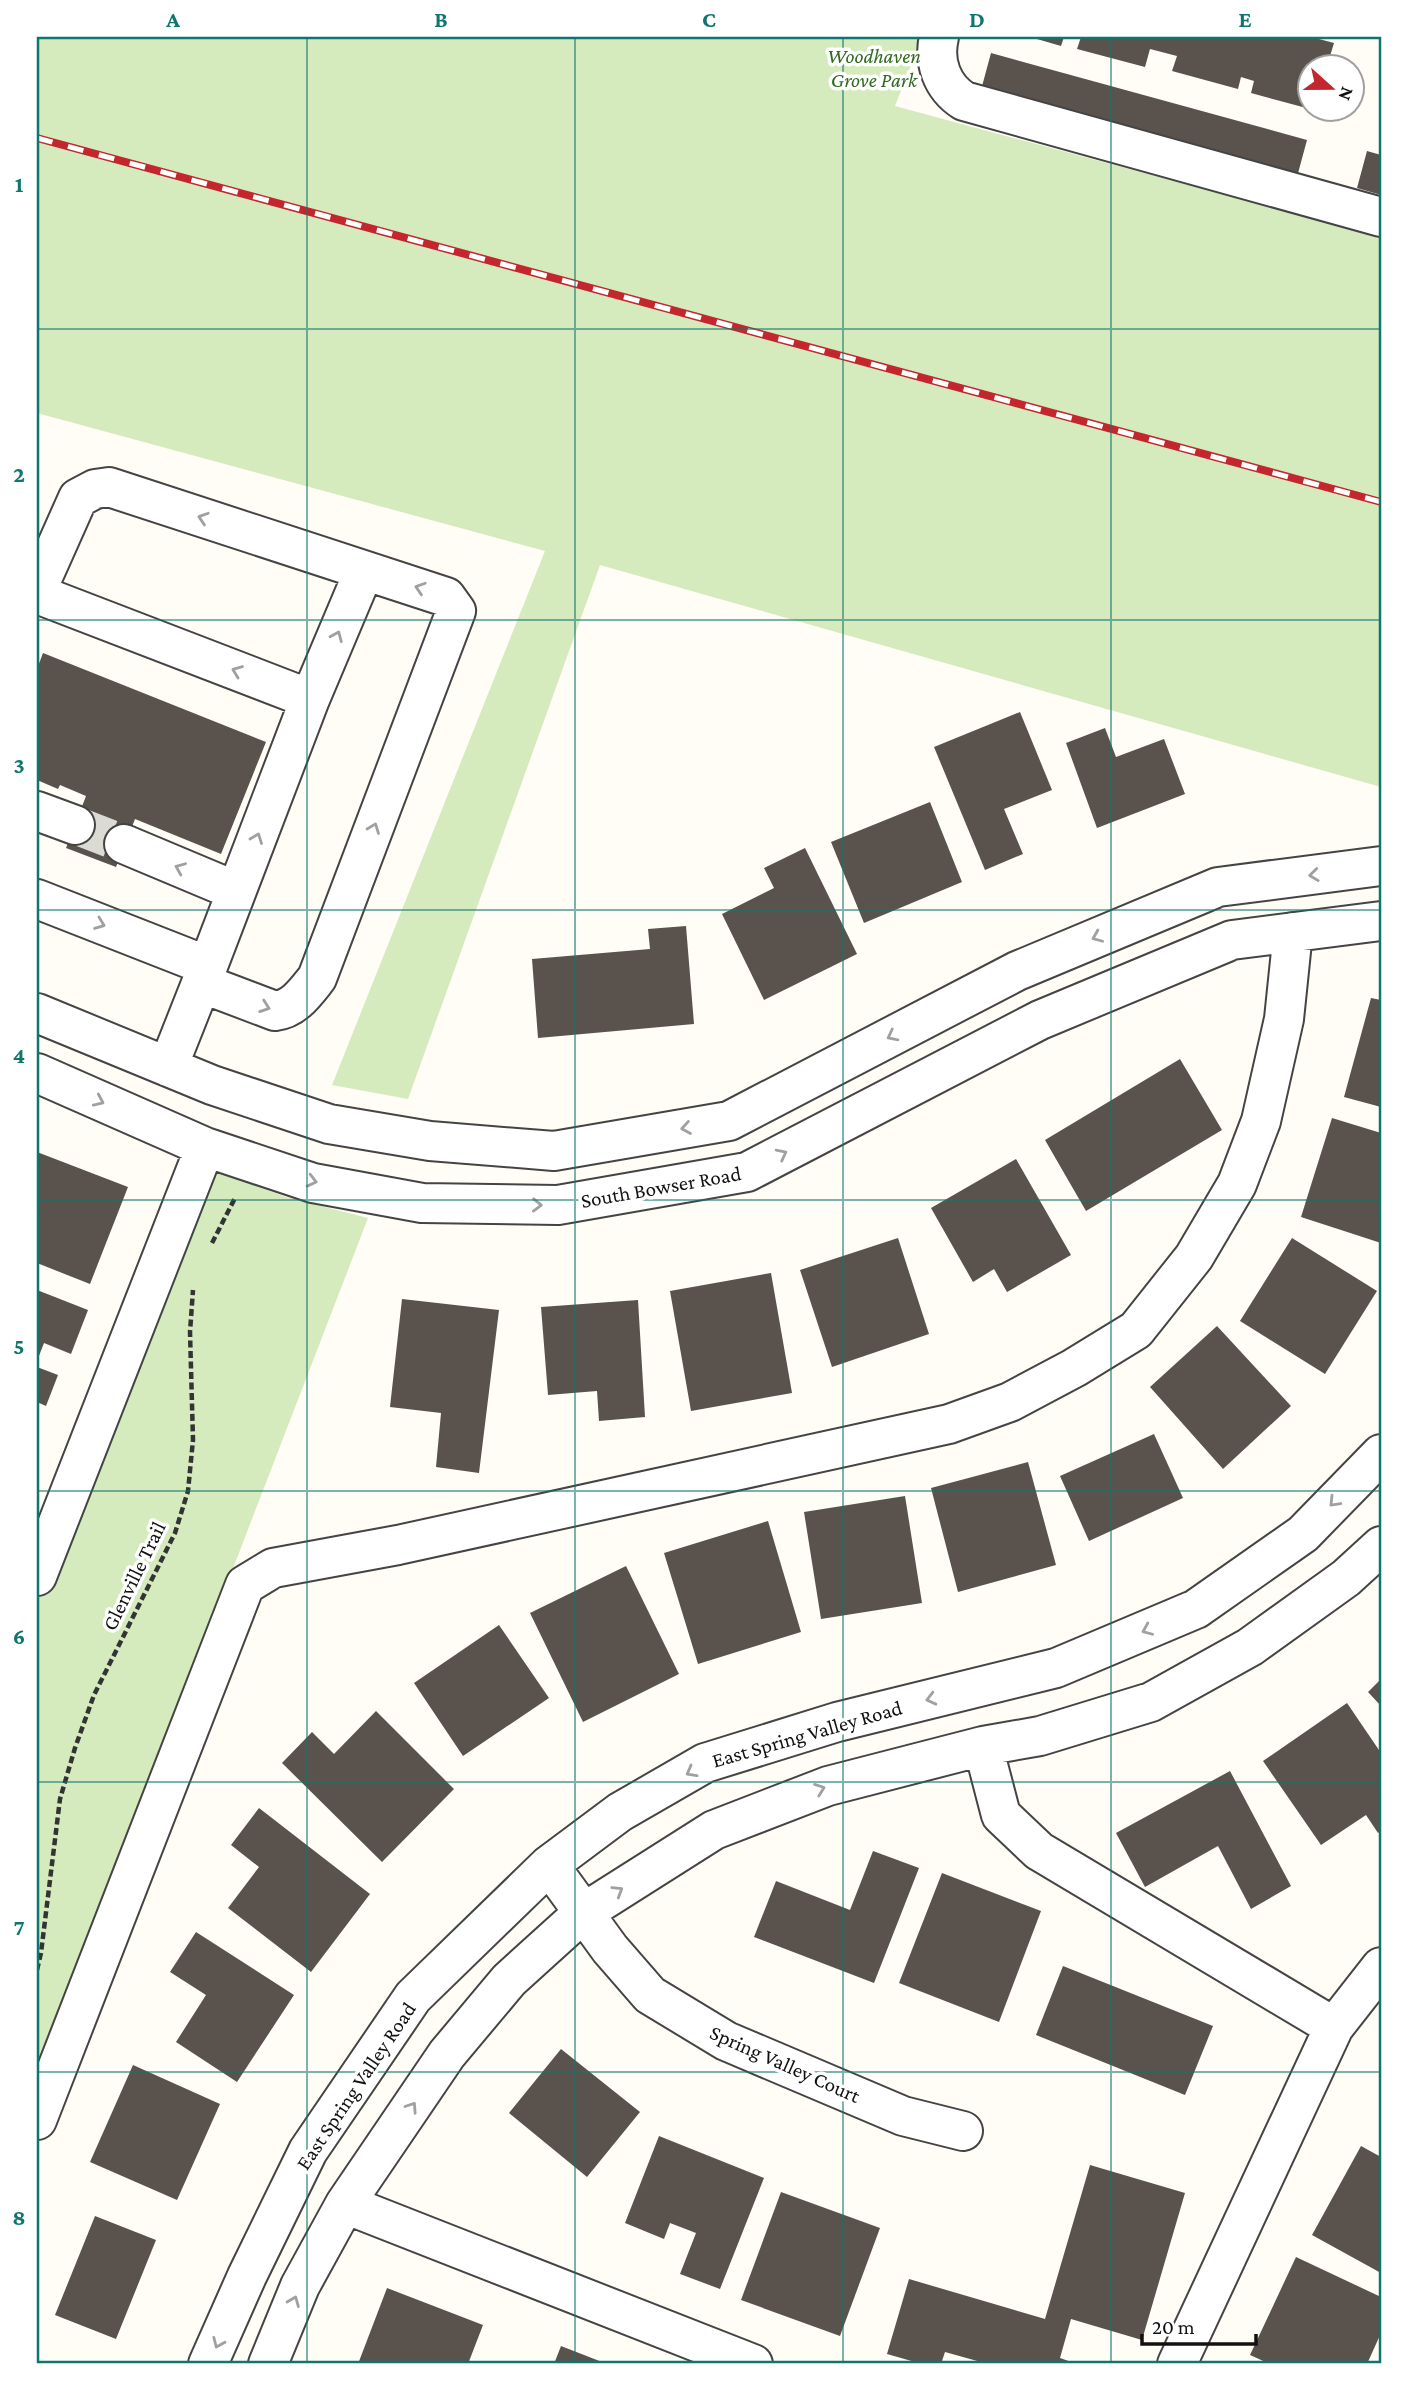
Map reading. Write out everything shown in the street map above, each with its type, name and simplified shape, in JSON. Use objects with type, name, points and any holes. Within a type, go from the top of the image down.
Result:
[{"type":"street","points":[[939,37],[939,64],[943,81],[951,93],[964,101],[1381,217]]},
{"type":"street","points":[[37,899],[204,975],[275,1011],[286,1010],[317,978],[456,611],[446,597],[109,487],[95,489],[78,498],[37,592],[310,699]]},
{"type":"street","points":[[168,1067],[310,699],[364,570]]},
{"type":"street","points":[[37,811],[75,825]]},
{"type":"street","points":[[124,845],[236,891]]},
{"type":"street","points":[[37,1013],[212,1085],[329,1124],[430,1141],[554,1151],[730,1121],[1017,971],[1218,887],[1381,866]]},
{"type":"street","name":"South Bowser Road","points":[[37,1073],[205,1147],[313,1182],[422,1203],[558,1205],[747,1172],[1040,1020],[1231,940],[1381,921]]},
{"type":"street","points":[[37,2120],[245,1585],[273,1569],[438,1536],[949,1424],[1010,1402],[1074,1368],[1136,1330],[1194,1257],[1237,1184],[1261,1121],[1284,1019],[1293,932]]},
{"type":"street","points":[[37,1576],[205,1147]]},
{"type":"street","name":"East Spring Valley Road","points":[[208,2364],[307,2151],[413,1997],[549,1865],[620,1812],[705,1763],[837,1722],[1056,1668],[1196,1609],[1303,1534],[1381,1454]]},
{"type":"street","points":[[268,2364],[300,2286],[345,2204],[447,2054],[509,1980],[583,1913],[714,1830],[828,1786],[983,1746],[1040,1736],[1151,1702],[1250,1647],[1346,1578],[1381,1546]]},
{"type":"street","points":[[983,1746],[1001,1815],[1039,1851],[1334,2027]]},
{"type":"street","name":"Spring Valley Court","points":[[549,1865],[610,1949],[650,1995],[726,2041],[903,2116],[963,2131]]},
{"type":"street","points":[[1178,2364],[1334,2027],[1381,1967]]},
{"type":"street","points":[[345,2204],[753,2364]]},
{"type":"path","points":[[209,1247],[237,1194]]},
{"type":"path","name":"Glenville Trail","points":[[37,1970],[60,1799],[75,1748],[94,1695],[175,1533],[188,1491],[193,1440],[190,1332],[196,1279]]},
{"type":"green space","name":"Woodhaven Grove Park","points":[[37,37],[922,37],[895,106],[1381,237],[1381,787],[600,565],[408,1099],[332,1085],[545,551],[37,413]]},
{"type":"green space","points":[[198,1164],[286,1197],[368,1218],[37,2077],[37,1578]]},
{"type":"building","points":[[1030,37],[1064,37],[1061,46]]},
{"type":"building","points":[[1081,37],[1320,37],[1319,39],[1334,43],[1331,52],[1296,52],[1296,105],[1251,93],[1254,81],[1241,77],[1238,89],[1172,71],[1177,56],[1150,49],[1145,67],[1077,49]]},
{"type":"building","points":[[991,53],[1307,140],[1297,177],[981,90]]},
{"type":"building","points":[[1367,151],[1381,155],[1381,195],[1357,188]]},
{"type":"building","points":[[43,653],[266,742],[221,854],[135,819],[116,867],[66,848],[86,796],[60,785],[58,789],[37,780],[37,669]]},
{"type":"building","points":[[1020,712],[1052,790],[1004,809],[1023,854],[985,870],[934,747]]},
{"type":"building","points":[[1105,728],[1116,757],[1164,739],[1185,794],[1097,828],[1066,743]]},
{"type":"building","points":[[930,802],[962,882],[864,923],[831,842]]},
{"type":"building","points":[[805,848],[857,954],[764,1000],[722,914],[774,888],[764,868]]},
{"type":"building","points":[[686,926],[694,1024],[538,1038],[532,959],[650,949],[648,929]]},
{"type":"building","points":[[1371,998],[1381,1000],[1381,1107],[1344,1097]]},
{"type":"building","points":[[1180,1059],[1222,1130],[1086,1211],[1045,1140]]},
{"type":"building","points":[[1332,1118],[1381,1133],[1381,1243],[1301,1217]]},
{"type":"building","points":[[37,1152],[128,1187],[90,1284],[37,1263]]},
{"type":"building","points":[[1016,1159],[1071,1255],[1007,1292],[994,1269],[973,1282],[931,1208]]},
{"type":"building","points":[[898,1238],[929,1334],[832,1367],[800,1270]]},
{"type":"building","points":[[1292,1238],[1377,1291],[1325,1374],[1240,1321]]},
{"type":"building","points":[[771,1273],[792,1393],[691,1411],[670,1291]]},
{"type":"building","points":[[37,1290],[88,1310],[71,1354],[44,1343],[37,1361]]},
{"type":"building","points":[[402,1299],[499,1310],[479,1473],[436,1467],[441,1413],[390,1407]]},
{"type":"building","points":[[638,1300],[645,1417],[599,1421],[597,1391],[548,1395],[541,1307]]},
{"type":"building","points":[[1217,1326],[1291,1406],[1223,1469],[1150,1387]]},
{"type":"building","points":[[37,1367],[58,1375],[46,1406],[37,1402]]},
{"type":"building","points":[[1154,1434],[1183,1498],[1089,1541],[1060,1476]]},
{"type":"building","points":[[1028,1462],[1056,1565],[958,1592],[931,1488]]},
{"type":"building","points":[[905,1496],[922,1603],[821,1619],[804,1512]]},
{"type":"building","points":[[768,1521],[801,1632],[698,1664],[664,1553]]},
{"type":"building","points":[[626,1566],[679,1674],[583,1722],[530,1613]]},
{"type":"building","points":[[499,1625],[549,1698],[463,1756],[414,1683]]},
{"type":"building","points":[[1381,1679],[1381,1706],[1368,1692]]},
{"type":"building","points":[[1347,1703],[1381,1753],[1381,1831],[1378,1833],[1366,1815],[1321,1845],[1263,1761]]},
{"type":"building","points":[[376,1711],[454,1789],[382,1862],[282,1763],[312,1732],[334,1754]]},
{"type":"building","points":[[1230,1771],[1291,1886],[1251,1909],[1218,1846],[1145,1887],[1116,1833]]},
{"type":"building","points":[[259,1808],[370,1894],[311,1972],[228,1908],[259,1867],[231,1845]]},
{"type":"building","points":[[873,1851],[919,1868],[874,1983],[754,1937],[776,1881],[850,1910]]},
{"type":"building","points":[[942,1873],[1041,1911],[999,2022],[899,1983]]},
{"type":"building","points":[[196,1932],[294,1995],[237,2082],[176,2042],[206,1995],[170,1972]]},
{"type":"building","points":[[1063,1966],[1213,2026],[1185,2095],[1036,2035]]},
{"type":"building","points":[[561,2049],[640,2112],[587,2177],[509,2113]]},
{"type":"building","points":[[133,2065],[220,2104],[177,2200],[90,2162]]},
{"type":"building","points":[[659,2136],[764,2178],[720,2289],[680,2274],[696,2233],[670,2223],[664,2239],[625,2223]]},
{"type":"building","points":[[1361,2146],[1381,2157],[1381,2273],[1312,2235]]},
{"type":"building","points":[[1090,2165],[1185,2193],[1142,2340],[1071,2319],[1060,2358],[1077,2364],[988,2364],[945,2352],[941,2364],[922,2364],[887,2354],[909,2279],[1045,2319]]},
{"type":"building","points":[[781,2192],[880,2228],[840,2336],[741,2300]]},
{"type":"building","points":[[95,2216],[156,2240],[116,2339],[55,2315]]},
{"type":"building","points":[[1296,2257],[1381,2297],[1381,2333],[1367,2364],[1270,2364],[1250,2355]]},
{"type":"building","points":[[387,2288],[483,2325],[468,2364],[358,2364]]},
{"type":"building","points":[[561,2346],[602,2362],[554,2364]]},
{"type":"tunnel","points":[[75,825],[124,844]]},
{"type":"railway","points":[[37,138],[1381,502]]}]
